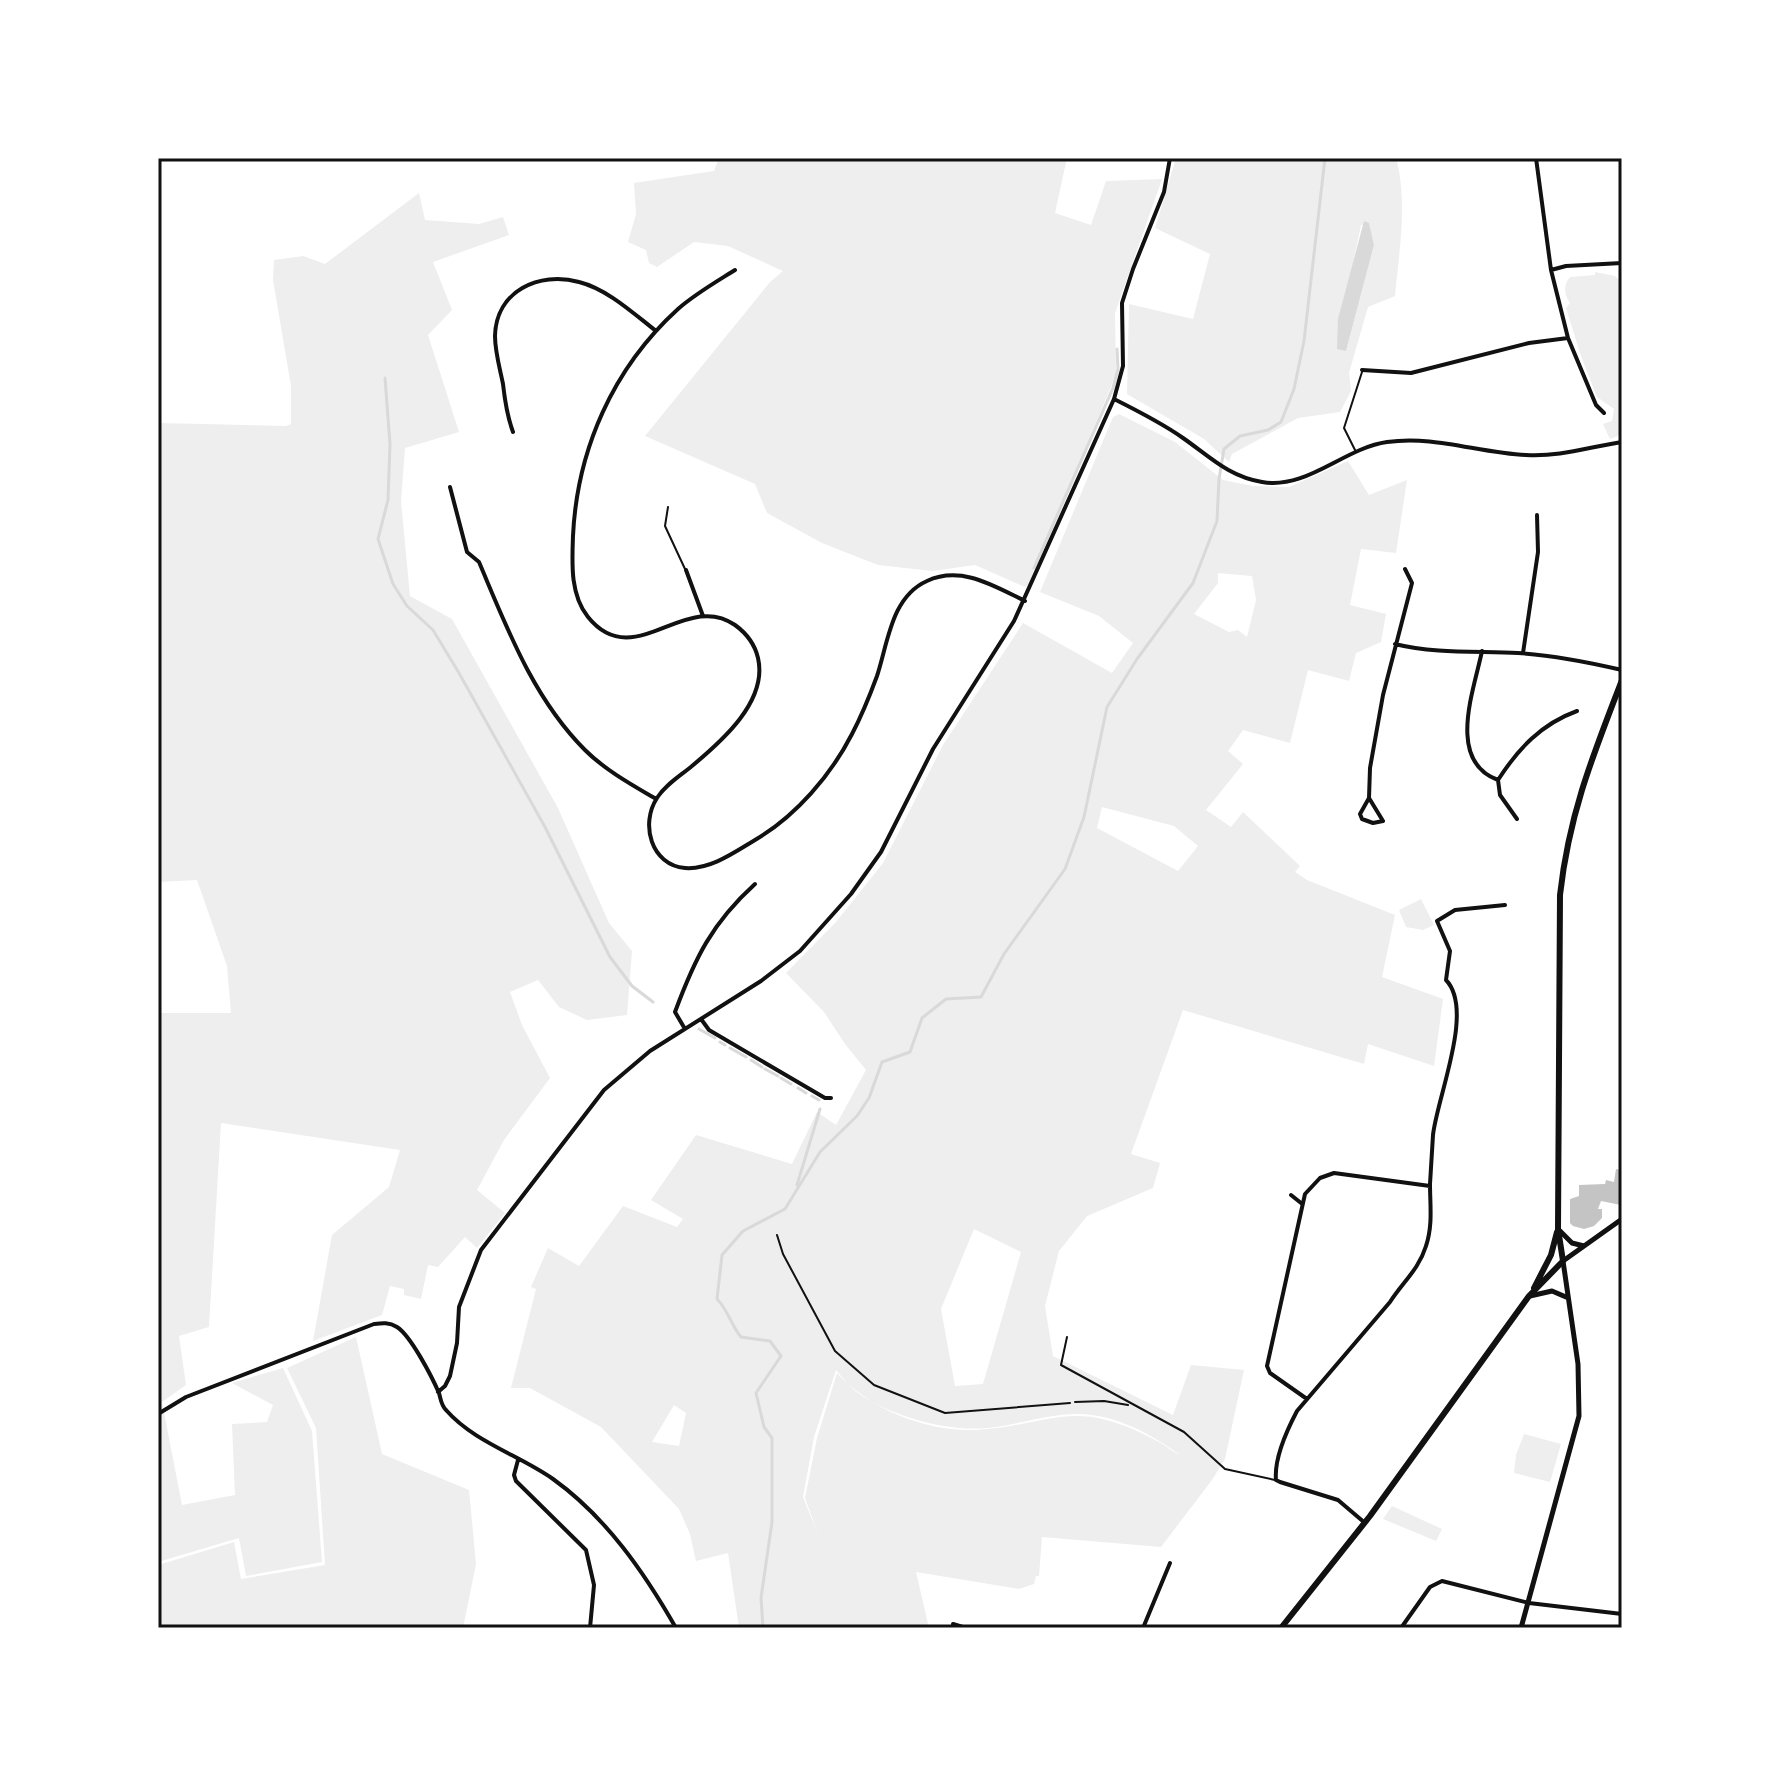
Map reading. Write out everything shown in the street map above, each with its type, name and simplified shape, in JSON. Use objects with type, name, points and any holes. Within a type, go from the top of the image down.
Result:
[{"type":"main road","points":[[1529,1296],[1563,1261],[1558,1229],[1560,907],[1564,858],[1570,826],[1589,766],[1622,680]]},
{"type":"main road","points":[[1281,1628],[1365,1523],[1529,1296],[1551,1255],[1558,1229]]},
{"type":"street","points":[[438,1392],[450,1376],[457,1343],[459,1307],[481,1250],[604,1090],[650,1051],[782,966],[811,941],[881,852],[933,749],[1003,642],[1025,601],[1114,399],[1123,366],[1122,303],[1164,192],[1170,158]]},
{"type":"street","points":[[1536,158],[1551,270],[1568,338],[1596,405],[1604,413]]},
{"type":"street","points":[[1551,270],[1566,266],[1622,263]]},
{"type":"street","points":[[735,270],[680,307],[656,331],[619,381],[591,437],[574,507],[573,576],[577,599],[588,617],[604,631],[633,638],[649,636],[683,619],[718,616],[743,631],[758,656],[760,671],[757,688],[738,720],[656,799],[647,827],[650,843],[659,855],[672,865],[698,867],[764,835],[806,799],[833,765],[852,733],[866,702],[894,616],[903,599],[915,588],[949,574],[988,583],[1025,601]]},
{"type":"street","points":[[513,432],[506,416],[495,338],[502,307],[516,290],[532,282],[552,279],[579,282],[618,302],[656,331]]},
{"type":"street","points":[[1362,370],[1411,373],[1529,343],[1568,338]]},
{"type":"street","points":[[1114,399],[1183,438],[1216,464],[1263,483],[1287,482],[1303,477],[1355,450],[1385,442],[1417,440],[1525,455],[1570,453],[1622,442]]},
{"type":"street","points":[[450,487],[467,552],[479,562],[522,662],[554,715],[586,751],[623,780],[656,799]]},
{"type":"street","points":[[1523,653],[1538,552],[1537,515]]},
{"type":"street","points":[[1369,798],[1383,821],[1380,823],[1362,819],[1362,810],[1369,798],[1370,768],[1395,644],[1412,583],[1405,569]]},
{"type":"street","points":[[686,570],[703,616]]},
{"type":"street","points":[[1395,644],[1523,653],[1586,661],[1622,670]]},
{"type":"street","points":[[1482,651],[1466,736],[1472,758],[1482,770],[1498,780]]},
{"type":"street","points":[[1517,819],[1500,795],[1498,780],[1517,751],[1560,717],[1577,711]]},
{"type":"street","points":[[685,1029],[675,1012],[694,965],[729,908],[755,884]]},
{"type":"street","points":[[1365,1523],[1338,1500],[1276,1480],[1276,1472],[1290,1424],[1307,1399],[1390,1302],[1398,1287],[1409,1280],[1429,1234],[1434,1132],[1444,1079],[1453,1060],[1456,1020],[1455,993],[1446,980],[1450,951],[1437,921],[1455,910],[1505,905]]},
{"type":"street","points":[[701,1019],[709,1030],[825,1098],[831,1098]]},
{"type":"street","points":[[1307,1399],[1270,1373],[1267,1366],[1301,1203],[1310,1186],[1325,1175],[1334,1173],[1430,1186]]},
{"type":"street","points":[[1291,1195],[1301,1203]]},
{"type":"street","points":[[1521,1628],[1579,1416],[1578,1364],[1563,1261],[1622,1219]]},
{"type":"street","points":[[1558,1229],[1572,1243],[1585,1246]]},
{"type":"street","points":[[1529,1296],[1552,1291],[1559,1292],[1567,1299]]},
{"type":"street","points":[[158,1414],[175,1403],[222,1383],[385,1322],[401,1329],[438,1392],[442,1405],[459,1422],[551,1478],[584,1505],[621,1543],[653,1588],[676,1628]]},
{"type":"street","points":[[518,1460],[514,1475],[516,1481],[586,1550],[594,1585],[590,1628]]},
{"type":"street","points":[[1143,1628],[1170,1563]]},
{"type":"street","points":[[1401,1628],[1437,1582],[1448,1582],[1529,1603],[1622,1614]]},
{"type":"street","points":[[953,1624],[966,1628]]},
{"type":"lane","points":[[1355,450],[1344,428],[1362,370]]},
{"type":"lane","points":[[668,507],[665,526],[686,570]]},
{"type":"lane","points":[[1067,1337],[1061,1365],[1184,1432],[1225,1469],[1276,1480]]},
{"type":"lane","points":[[1075,1402],[1104,1401],[1133,1406]]},
{"type":"path","points":[[777,1235],[783,1254],[835,1351],[874,1385],[945,1413],[1075,1402]]},
{"type":"shaded area","points":[[719,158],[748,161],[791,158],[1067,158],[1055,213],[1091,225],[1106,181],[1162,179],[1115,313],[1116,372],[1028,585],[1025,587],[975,565],[933,571],[878,565],[822,543],[767,513],[755,484],[645,436],[770,282],[783,271],[728,246],[694,242],[657,267],[649,263],[646,250],[628,242],[636,214],[634,183],[714,171]]},
{"type":"shaded area","points":[[1176,158],[1396,158],[1402,209],[1395,296],[1368,307],[1349,373],[1351,391],[1340,412],[1298,418],[1232,454],[1229,462],[1204,439],[1127,394],[1129,304],[1193,319],[1210,254],[1155,228]],"holes":[[[1369,224],[1374,245],[1346,351],[1353,263],[1361,225]]]},
{"type":"shaded area","points":[[419,193],[425,220],[479,224],[503,217],[509,235],[433,262],[452,310],[428,335],[459,432],[405,448],[401,501],[410,596],[452,619],[558,808],[609,923],[632,951],[627,1015],[587,1020],[559,1007],[538,980],[510,992],[522,1025],[550,1078],[504,1140],[477,1190],[505,1213],[477,1248],[465,1237],[438,1267],[428,1265],[421,1299],[404,1295],[404,1289],[390,1286],[382,1315],[313,1341],[332,1235],[389,1187],[400,1150],[221,1123],[209,1327],[179,1336],[186,1385],[162,1402],[182,1505],[235,1495],[232,1424],[267,1422],[273,1405],[232,1383],[283,1368],[312,1431],[322,1562],[246,1576],[239,1538],[158,1562],[158,1013],[231,1013],[227,966],[197,880],[158,882],[158,423],[291,424],[291,386],[273,280],[274,260],[303,256],[325,264]]},
{"type":"shaded area","points":[[1364,221],[1369,223],[1374,245],[1346,351],[1337,349],[1338,319]]},
{"type":"shaded area","points":[[1595,272],[1615,276],[1622,283],[1621,430],[1618,436],[1610,439],[1603,424],[1612,421],[1614,409],[1597,397],[1566,308],[1570,303],[1565,287],[1570,277],[1595,275]]},
{"type":"shaded area","points":[[1119,414],[1175,442],[1223,480],[1253,486],[1289,487],[1348,461],[1369,495],[1407,480],[1396,553],[1361,549],[1350,605],[1386,614],[1381,642],[1356,653],[1349,681],[1308,670],[1290,743],[1243,730],[1228,751],[1243,764],[1206,810],[1231,827],[1243,812],[1300,866],[1295,872],[1307,880],[1395,915],[1382,977],[1443,999],[1434,1066],[1368,1044],[1364,1064],[1183,1010],[1131,1154],[1160,1163],[1153,1188],[1087,1216],[1059,1251],[1045,1306],[1053,1356],[1173,1415],[1191,1365],[1244,1370],[1225,1459],[1161,1547],[1042,1537],[1039,1576],[1036,1576],[1034,1584],[1019,1589],[916,1572],[929,1628],[739,1628],[728,1553],[696,1561],[690,1534],[679,1509],[601,1427],[530,1388],[511,1388],[536,1289],[531,1287],[548,1248],[579,1266],[623,1206],[677,1227],[683,1219],[651,1200],[696,1135],[792,1164],[817,1112],[836,1125],[866,1070],[824,1012],[786,973],[836,922],[883,863],[943,745],[1023,623],[1112,673],[1133,643],[1099,616],[1040,592],[1113,417]],"holes":[[[1218,573],[1252,576],[1256,600],[1247,637],[1238,630],[1229,632],[1194,614],[1218,583]],[[1102,807],[1174,826],[1198,846],[1178,871],[1097,828]],[[974,1229],[1021,1252],[983,1384],[955,1386],[941,1309]],[[836,1370],[846,1382],[837,1373],[817,1438],[805,1498],[818,1534],[803,1497],[814,1437]],[[875,1403],[920,1421],[971,1429],[1055,1416],[1078,1414],[1105,1417],[1132,1427],[1157,1440],[1180,1455],[1140,1432],[1099,1418],[1067,1416],[967,1430],[925,1424]],[[674,1405],[686,1413],[679,1446],[652,1442]]]},
{"type":"shaded area","points":[[1421,899],[1434,925],[1423,930],[1406,927],[1399,910]]},
{"type":"shaded area","points":[[356,1337],[382,1454],[469,1490],[476,1564],[463,1628],[158,1628],[158,1565],[234,1542],[241,1579],[325,1565],[316,1428],[287,1368]]},
{"type":"shaded area","points":[[1524,1434],[1561,1444],[1550,1482],[1514,1473],[1516,1455]]},
{"type":"shaded area","points":[[1392,1506],[1442,1529],[1436,1541],[1383,1519]]},
{"type":"building","points":[[1616,1169],[1622,1170],[1621,1205],[1601,1201],[1598,1209],[1602,1209],[1602,1218],[1594,1226],[1584,1229],[1573,1226],[1570,1223],[1570,1199],[1579,1196],[1579,1185],[1605,1184],[1606,1180],[1614,1182]]},
{"type":"waterway","points":[[763,1628],[761,1598],[772,1522],[772,1438],[764,1427],[756,1393],[781,1356],[770,1341],[741,1337],[717,1299],[722,1255],[743,1231],[785,1209],[820,1152],[857,1116],[869,1098],[882,1062],[910,1052],[922,1018],[946,999],[981,997],[1004,954],[1065,869],[1084,817],[1107,707],[1137,659],[1193,583],[1217,521],[1224,449],[1240,436],[1268,430],[1281,422],[1294,389],[1304,341],[1325,158]]},
{"type":"waterway","points":[[1034,568],[1113,388],[1118,369],[1117,349]]},
{"type":"waterway","points":[[385,378],[390,444],[388,500],[378,539],[393,584],[407,606],[433,630],[459,673],[545,827],[610,957],[632,986],[653,1002]]},
{"type":"waterway","points":[[699,1029],[715,1038]]},
{"type":"waterway","points":[[720,1042],[725,1045]]},
{"type":"waterway","points":[[730,1048],[746,1057]]},
{"type":"waterway","points":[[751,1060],[762,1067]]},
{"type":"waterway","points":[[765,1069],[778,1076]]},
{"type":"waterway","points":[[781,1078],[791,1084]]},
{"type":"waterway","points":[[798,1088],[806,1093]]},
{"type":"waterway","points":[[812,1096],[819,1100]]},
{"type":"waterway","points":[[797,1185],[820,1109]]}]
